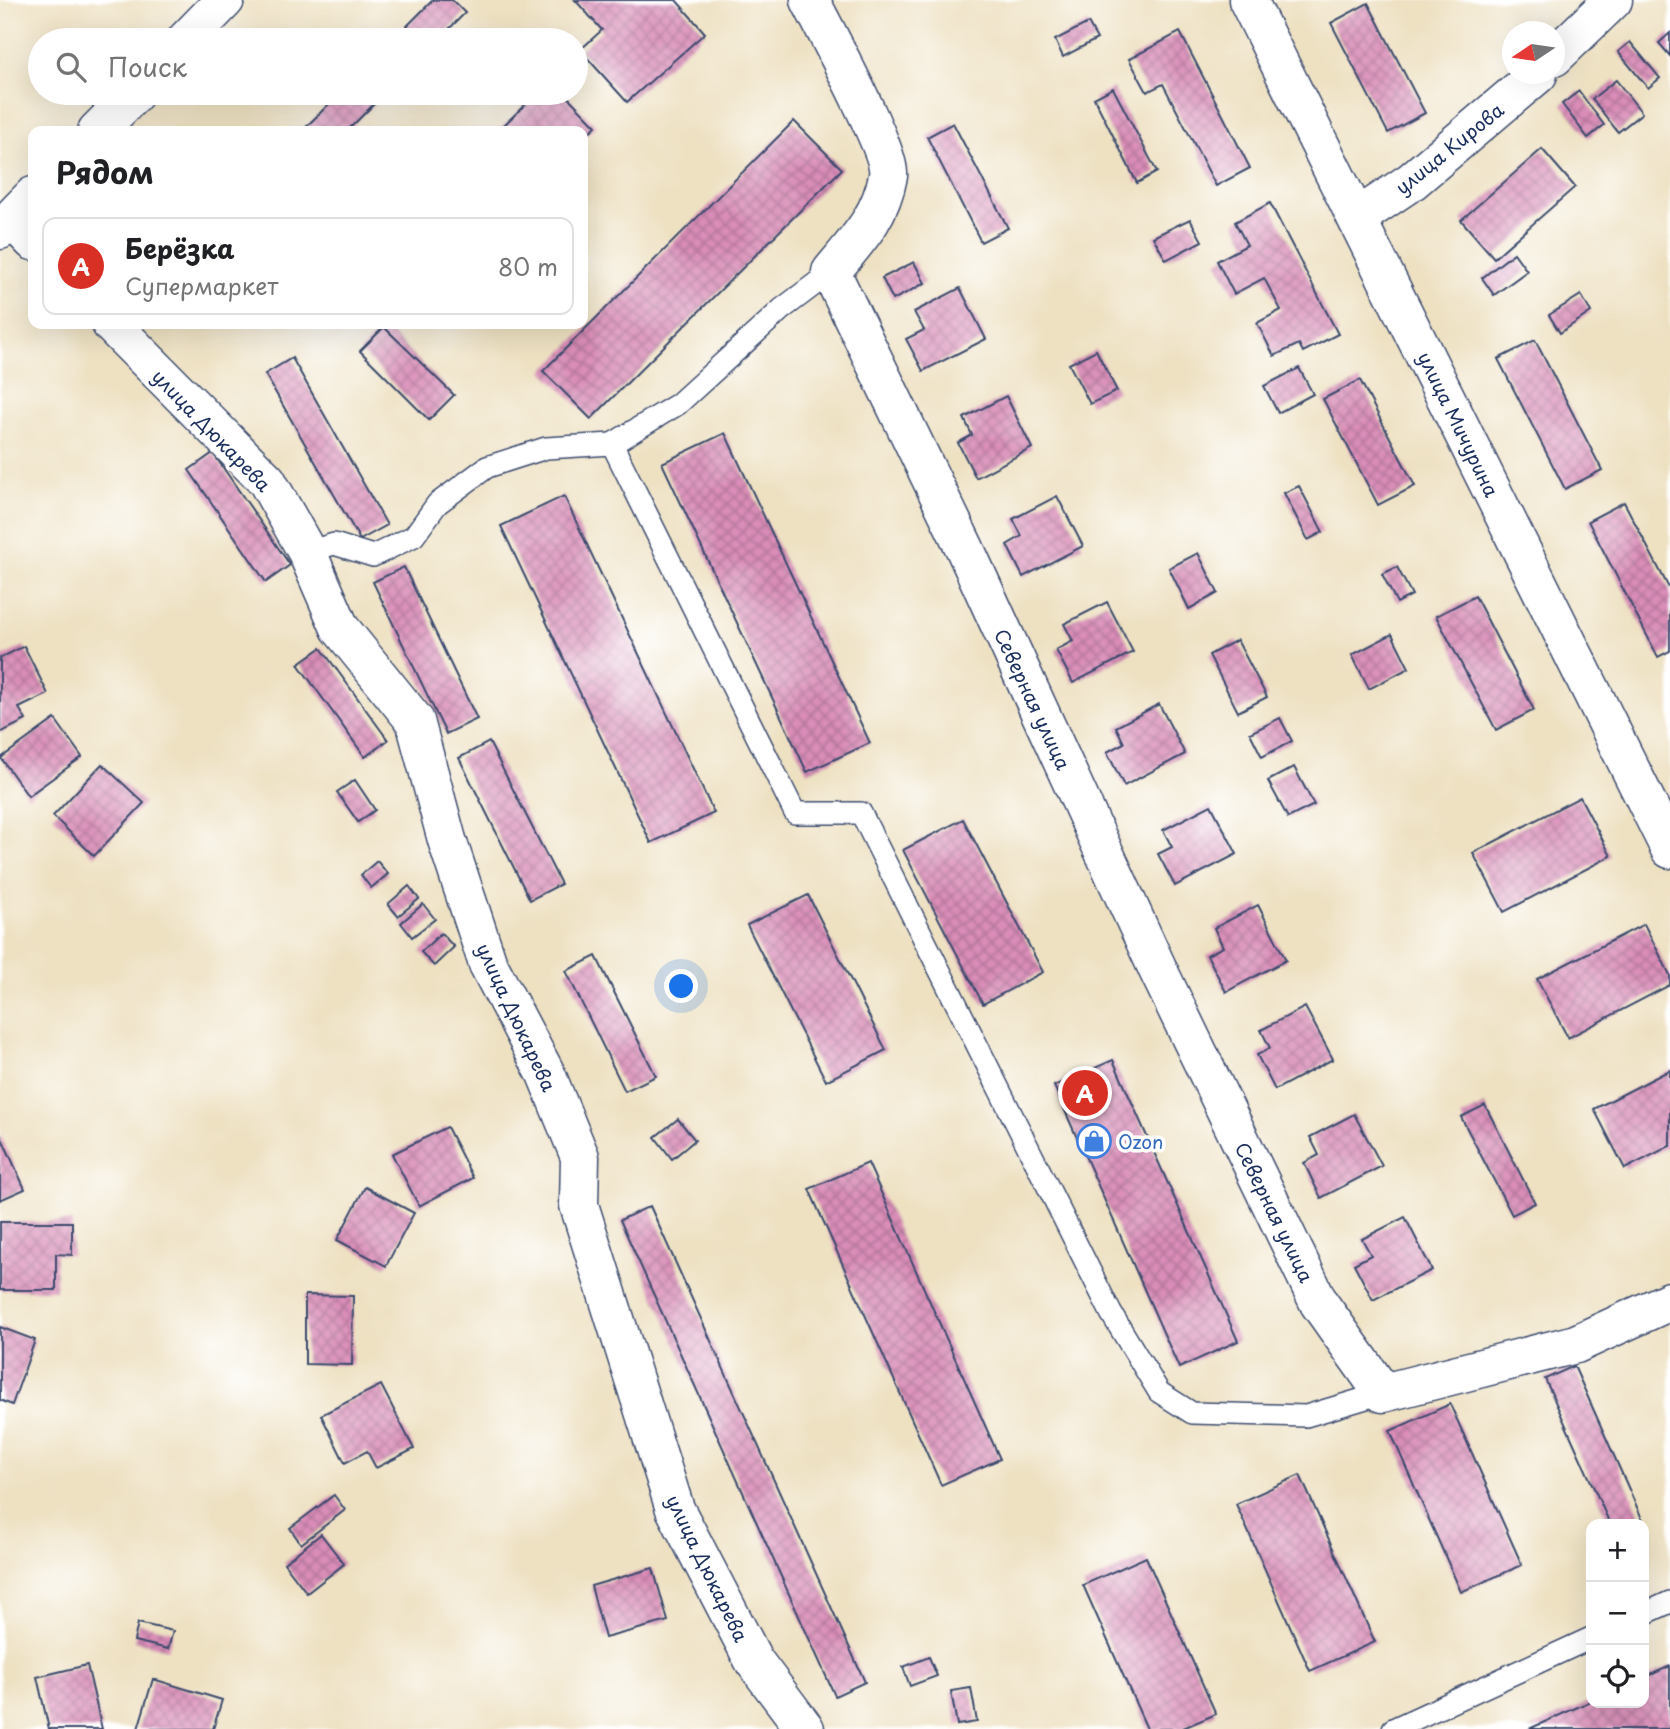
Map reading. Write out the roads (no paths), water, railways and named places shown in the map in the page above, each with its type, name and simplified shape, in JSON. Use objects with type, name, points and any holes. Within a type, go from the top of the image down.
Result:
[{"type":"street","points":[[198,28],[225,0]]},
{"type":"street","points":[[810,0],[870,118],[889,173],[876,215],[831,272]]},
{"type":"street","name":"улица Мичурина","points":[[1248,0],[1670,849]]},
{"type":"street","points":[[1565,47],[1613,0]]},
{"type":"street","name":"улица Кирова","points":[[1357,218],[1412,181],[1526,84]]},
{"type":"street","points":[[102,126],[123,105]]},
{"type":"street","name":"Северная улица","points":[[831,272],[965,549],[1158,972],[1319,1303],[1383,1394]]},
{"type":"street","name":"улица Дюкарева","points":[[116,329],[267,481],[307,552],[340,628],[415,721],[447,840],[488,964],[546,1074],[580,1157],[579,1205],[675,1509],[754,1661],[805,1729]]},
{"type":"street","points":[[1383,1394],[1576,1343],[1670,1301]]},
{"type":"lane","points":[[307,552],[334,544],[373,555],[414,536],[437,504],[487,467],[546,448],[612,444],[678,404],[782,309],[831,272]]},
{"type":"lane","points":[[612,444],[795,813],[860,813],[1111,1313],[1160,1392],[1192,1413],[1231,1416],[1306,1416],[1383,1394]]},
{"type":"lane","points":[[1649,1612],[1670,1602]]},
{"type":"lane","points":[[1393,1729],[1586,1640]]},
{"type":"place","name":"Берёзка","points":[[1085,1093]]},
{"type":"place","name":"Ozon","points":[[1094,1141]]}]
